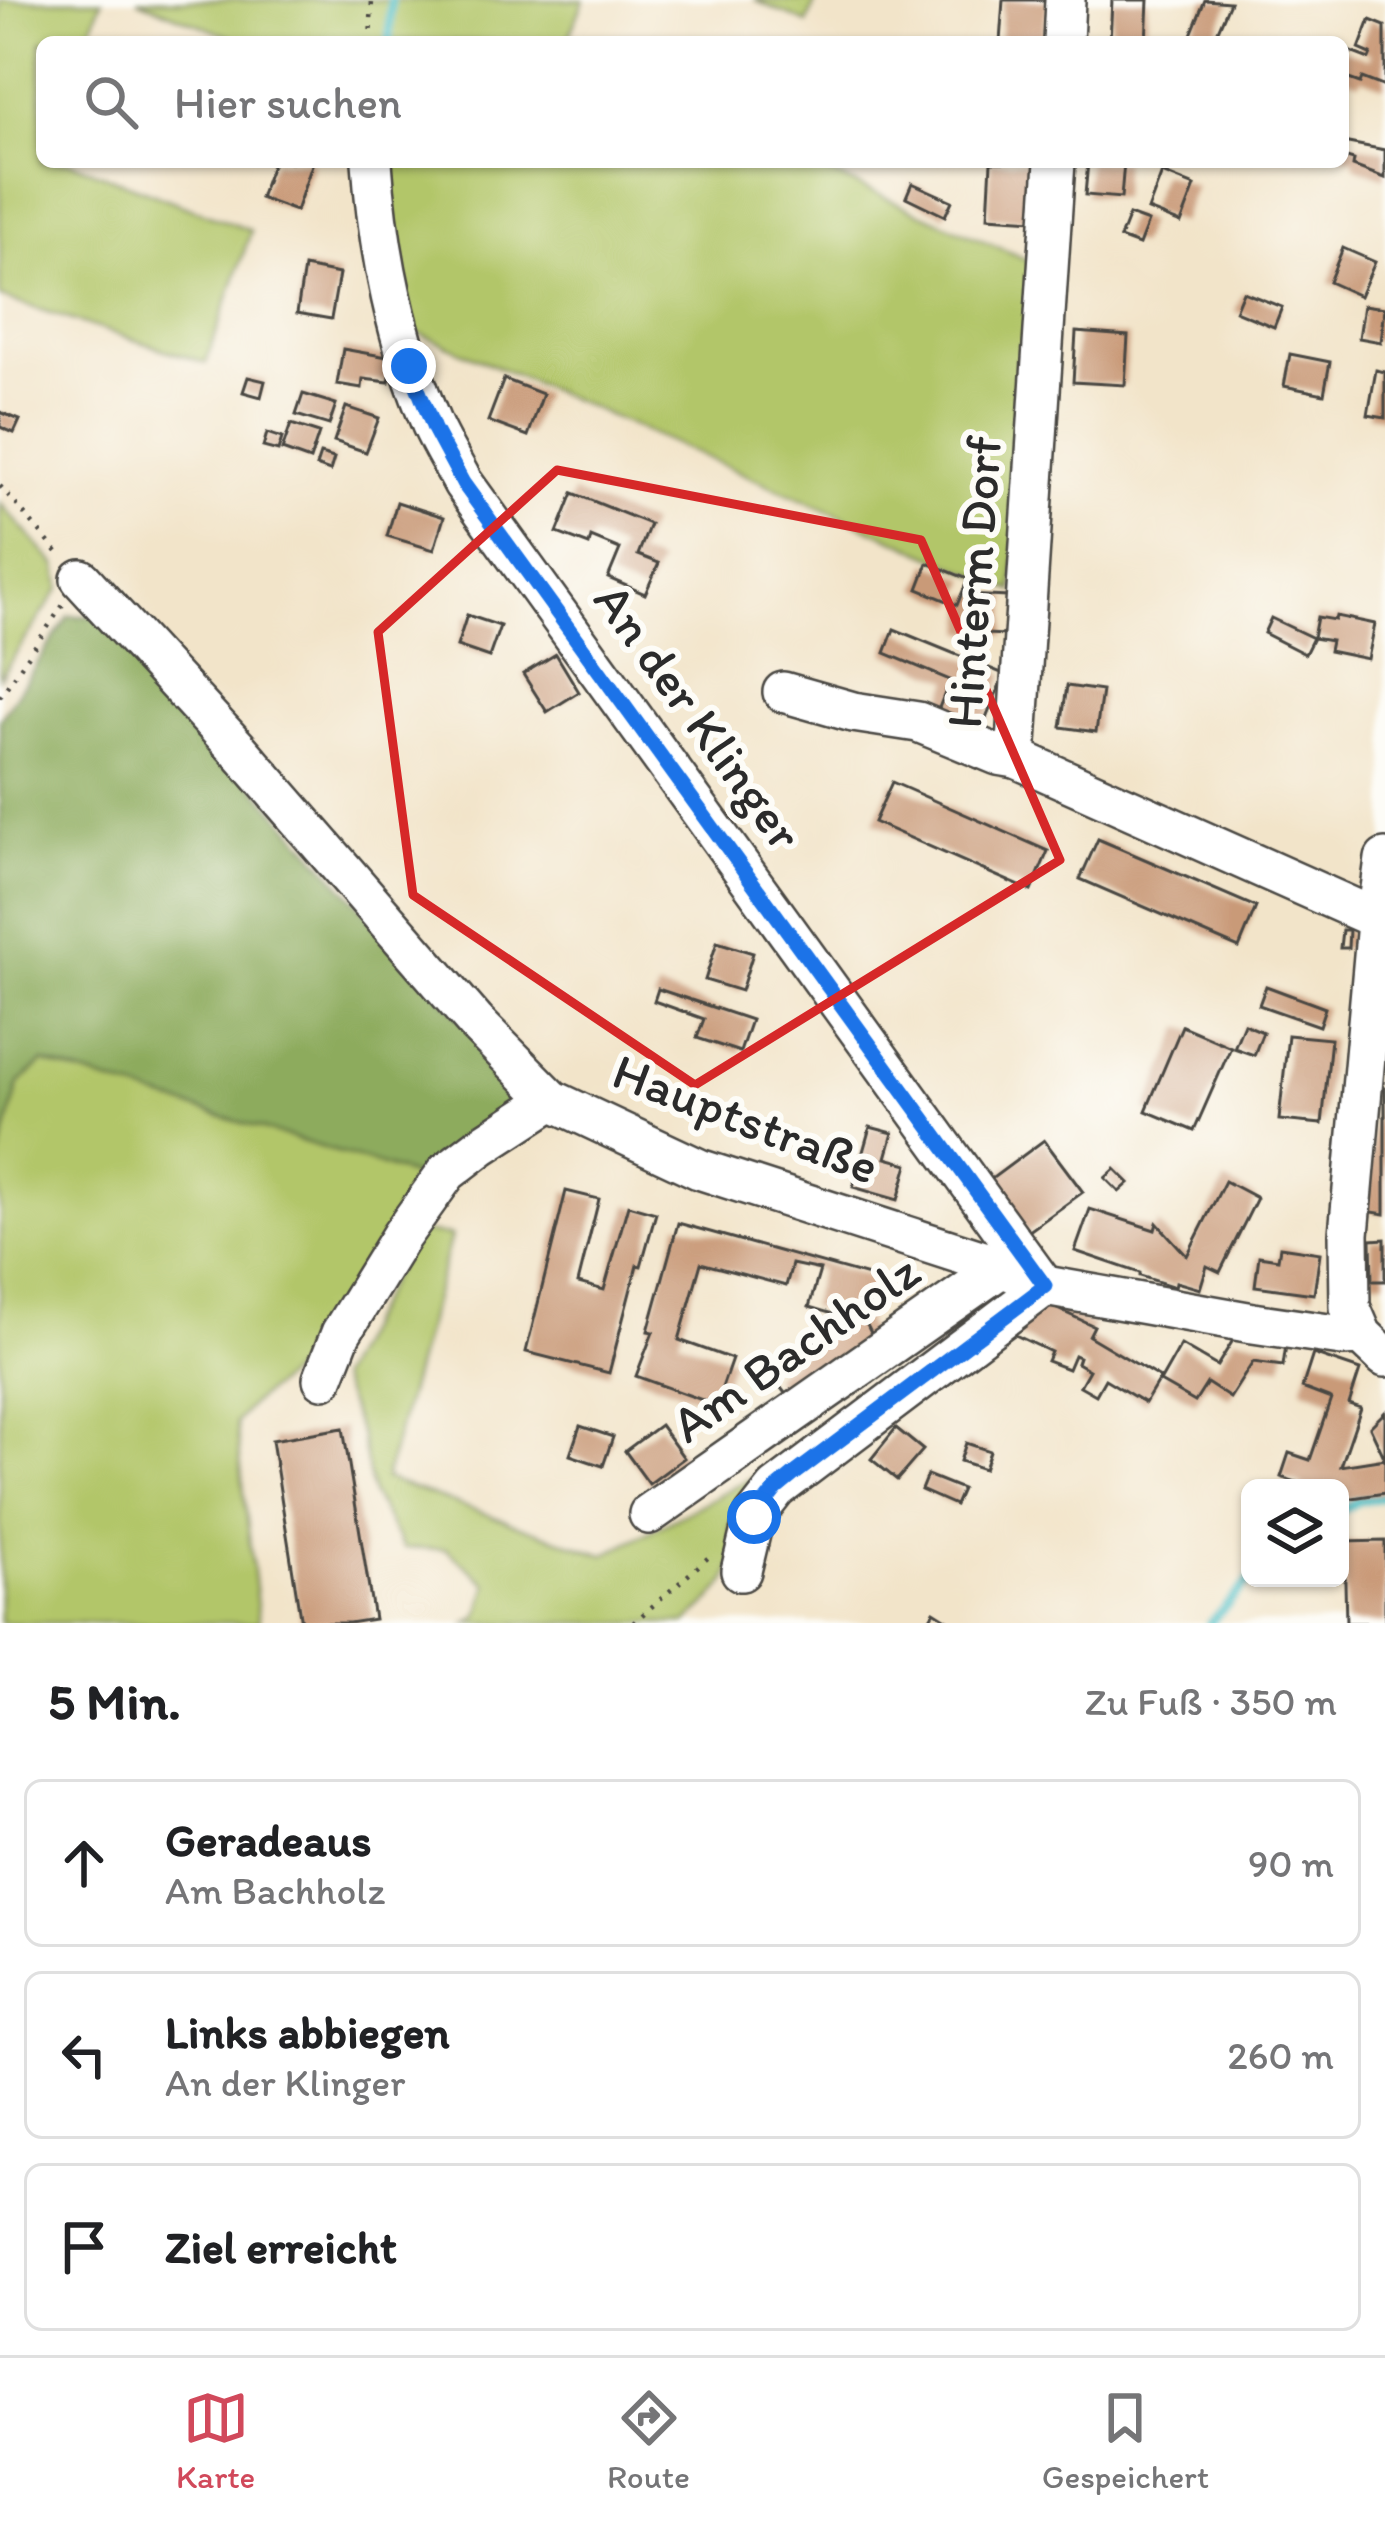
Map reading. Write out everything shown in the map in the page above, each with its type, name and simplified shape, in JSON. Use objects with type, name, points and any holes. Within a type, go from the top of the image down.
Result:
[{"type":"street","points":[[1063,36],[1066,0]]},
{"type":"street","name":"An der Klinger","points":[[372,168],[376,210],[409,366],[434,429],[463,483],[1045,1286]]},
{"type":"street","name":"Hinterm Dorf","points":[[1055,168],[1016,758],[1366,914],[1378,911]]},
{"type":"street","points":[[81,579],[237,748],[476,1023],[552,1100],[447,1172],[341,1334],[322,1379]]},
{"type":"street","points":[[783,692],[853,712],[910,720],[1016,758]]},
{"type":"street","points":[[1374,1346],[1350,1307],[1349,1234],[1385,859]]},
{"type":"street","name":"Hauptstraße","points":[[552,1100],[699,1168],[1002,1267],[1045,1286],[1342,1336],[1374,1346]]},
{"type":"street","name":"Am Bachholz","points":[[650,1514],[1002,1267]]},
{"type":"street","name":"Am Bachholz","points":[[741,1571],[754,1517],[776,1489],[1045,1286]]},
{"type":"path","points":[[370,36],[372,0]]},
{"type":"path","points":[[0,486],[81,579],[0,697]]},
{"type":"path","points":[[633,1623],[754,1517]]},
{"type":"highlighted area","points":[[557,470],[921,540],[1060,860],[695,1085],[413,895],[378,632]]},
{"type":"green space","points":[[0,0],[102,0],[88,36],[36,36],[36,168],[86,168],[251,231],[206,363],[0,297]]},
{"type":"green space","points":[[137,0],[584,0],[569,36],[228,36]]},
{"type":"green space","points":[[754,0],[816,0],[807,23]]},
{"type":"green space","points":[[381,168],[818,168],[1032,262],[1013,591],[412,330]]},
{"type":"green space","points":[[0,503],[57,566],[60,588],[0,677]]},
{"type":"green space","points":[[69,616],[102,616],[519,1084],[510,1117],[419,1177],[43,1062],[19,1083],[0,1156],[0,719]]},
{"type":"green space","points":[[43,1062],[419,1177],[327,1344],[251,1404],[236,1423],[259,1623],[0,1623],[0,1156],[19,1083]]},
{"type":"green space","points":[[416,1231],[451,1236],[385,1479],[604,1555],[760,1474],[730,1527],[733,1559],[726,1582],[687,1623],[468,1623],[478,1617],[488,1584],[446,1549],[403,1548],[372,1494],[361,1437],[338,1378]]},
{"type":"building","points":[[1003,0],[1048,0],[1044,36],[1000,36]]},
{"type":"building","points":[[1112,0],[1148,0],[1146,36],[1110,36]]},
{"type":"building","points":[[1205,0],[1230,2],[1216,36],[1190,36]]},
{"type":"building","points":[[1370,20],[1385,26],[1385,87],[1362,78],[1360,83],[1349,79],[1349,51],[1369,59],[1371,54],[1359,49]]},
{"type":"building","points":[[1349,143],[1385,150],[1385,178],[1353,166],[1354,160],[1349,159]]},
{"type":"building","points":[[271,168],[311,168],[296,211],[260,198]]},
{"type":"building","points":[[991,168],[1037,168],[1033,220],[988,217]]},
{"type":"building","points":[[1087,168],[1124,168],[1121,198],[1085,195]]},
{"type":"building","points":[[1162,173],[1195,186],[1181,223],[1148,210]]},
{"type":"building","points":[[912,183],[952,201],[945,216],[906,197]]},
{"type":"building","points":[[1129,215],[1148,222],[1139,245],[1120,238]]},
{"type":"building","points":[[1343,248],[1375,262],[1360,296],[1329,282]]},
{"type":"building","points":[[304,267],[339,274],[331,319],[297,313]]},
{"type":"building","points":[[1243,292],[1282,307],[1274,327],[1235,311]]},
{"type":"building","points":[[1364,305],[1385,308],[1381,342],[1359,338]]},
{"type":"building","points":[[1076,332],[1128,336],[1125,385],[1073,382]]},
{"type":"building","points":[[343,349],[393,358],[389,382],[363,379],[362,388],[337,384]]},
{"type":"building","points":[[1290,354],[1330,362],[1324,394],[1284,386]]},
{"type":"building","points":[[1376,370],[1385,372],[1385,418],[1368,415]]},
{"type":"building","points":[[248,377],[265,381],[261,397],[243,392]]},
{"type":"building","points":[[504,379],[543,394],[528,436],[488,421]]},
{"type":"building","points":[[303,394],[336,404],[329,425],[296,415]]},
{"type":"building","points":[[346,407],[379,418],[366,452],[334,441]]},
{"type":"building","points":[[0,412],[20,420],[14,433],[0,427]]},
{"type":"building","points":[[291,424],[319,433],[310,460],[282,450]]},
{"type":"building","points":[[267,433],[282,438],[278,451],[263,447]]},
{"type":"building","points":[[320,454],[334,458],[330,471],[316,466]]},
{"type":"building","points":[[573,493],[650,524],[638,555],[659,563],[645,594],[608,578],[620,549],[591,537],[589,545],[557,533]]},
{"type":"building","points":[[397,502],[444,517],[434,550],[387,536]]},
{"type":"building","points":[[928,563],[968,579],[957,605],[918,589]]},
{"type":"building","points":[[966,595],[1008,597],[1006,635],[964,633]]},
{"type":"building","points":[[467,615],[500,626],[489,657],[457,646]]},
{"type":"building","points":[[1336,616],[1375,624],[1368,659],[1329,651],[1331,641],[1313,638],[1317,617],[1335,620]]},
{"type":"building","points":[[1271,618],[1313,638],[1305,654],[1264,633]]},
{"type":"building","points":[[894,629],[1004,674],[979,736],[935,718],[950,680],[885,653]]},
{"type":"building","points":[[556,654],[579,692],[547,712],[523,674]]},
{"type":"building","points":[[1067,686],[1102,691],[1096,732],[1061,727]]},
{"type":"building","points":[[892,782],[1048,851],[1031,891],[874,822]]},
{"type":"building","points":[[1098,839],[1256,907],[1239,948],[1080,879]]},
{"type":"building","points":[[1342,930],[1349,930],[1348,948],[1340,948]]},
{"type":"building","points":[[717,942],[753,953],[741,991],[705,980]]},
{"type":"building","points":[[1266,986],[1325,1008],[1319,1026],[1259,1005]]},
{"type":"building","points":[[658,989],[751,1020],[740,1052],[697,1038],[704,1019],[654,1001]]},
{"type":"building","points":[[1244,1024],[1263,1032],[1254,1055],[1234,1048]]},
{"type":"building","points":[[1182,1026],[1231,1047],[1194,1131],[1146,1111]]},
{"type":"building","points":[[1288,1035],[1331,1039],[1322,1124],[1279,1120]]},
{"type":"building","points":[[1377,1087],[1385,1088],[1385,1214],[1366,1211]]},
{"type":"building","points":[[870,1127],[893,1133],[886,1158],[908,1164],[898,1200],[853,1187]]},
{"type":"building","points":[[1044,1140],[1083,1192],[1028,1232],[990,1180]]},
{"type":"building","points":[[1115,1169],[1129,1183],[1119,1192],[1105,1178]]},
{"type":"building","points":[[1225,1181],[1257,1198],[1220,1272],[1207,1266],[1200,1289],[1176,1282],[1175,1287],[1075,1251],[1090,1209],[1155,1230],[1157,1223],[1187,1256]]},
{"type":"building","points":[[566,1191],[599,1199],[578,1283],[604,1290],[628,1205],[656,1213],[609,1373],[526,1352]]},
{"type":"building","points":[[678,1223],[879,1279],[866,1323],[875,1341],[794,1405],[772,1376],[847,1318],[809,1307],[820,1270],[792,1264],[786,1286],[701,1263],[679,1340],[732,1359],[716,1405],[636,1376],[653,1332],[648,1331]]},
{"type":"building","points":[[1385,1239],[1385,1281],[1372,1281],[1371,1240]]},
{"type":"building","points":[[1280,1247],[1320,1253],[1314,1294],[1255,1286],[1259,1256],[1278,1259]]},
{"type":"building","points":[[1044,1303],[1094,1326],[1089,1336],[1160,1378],[1145,1403],[1105,1379],[1096,1395],[1080,1386],[1089,1370],[1077,1363],[1079,1357],[1074,1355],[1068,1369],[1047,1361],[1051,1352],[1009,1332]]},
{"type":"building","points":[[1235,1337],[1286,1345],[1283,1366],[1253,1362],[1230,1398],[1207,1383],[1195,1402],[1160,1382],[1181,1345],[1217,1366]]},
{"type":"building","points":[[1313,1354],[1360,1370],[1349,1404],[1361,1408],[1341,1466],[1385,1459],[1385,1493],[1349,1499],[1349,1479],[1281,1477],[1289,1453],[1310,1460],[1331,1399],[1302,1388]]},
{"type":"building","points":[[1385,1412],[1385,1459],[1370,1427]]},
{"type":"building","points":[[660,1425],[684,1458],[649,1484],[625,1451]]},
{"type":"building","points":[[580,1426],[613,1437],[603,1466],[570,1455]]},
{"type":"building","points":[[343,1428],[374,1619],[301,1623],[272,1440]]},
{"type":"building","points":[[896,1428],[923,1450],[897,1480],[871,1459]]},
{"type":"building","points":[[966,1443],[990,1451],[984,1469],[960,1461]]},
{"type":"building","points":[[927,1475],[962,1489],[955,1505],[921,1490]]},
{"type":"building","points":[[1385,1541],[1385,1623],[1346,1623],[1349,1542]]},
{"type":"building","points":[[934,1611],[953,1623],[927,1623]]},
{"type":"waterway","points":[[389,36],[391,0]]},
{"type":"waterway","points":[[1349,1506],[1385,1497]]},
{"type":"waterway","points":[[1210,1623],[1244,1587]]},
{"type":"route","points":[[409,366],[434,429],[463,483],[1045,1286],[793,1475],[754,1517]]}]
